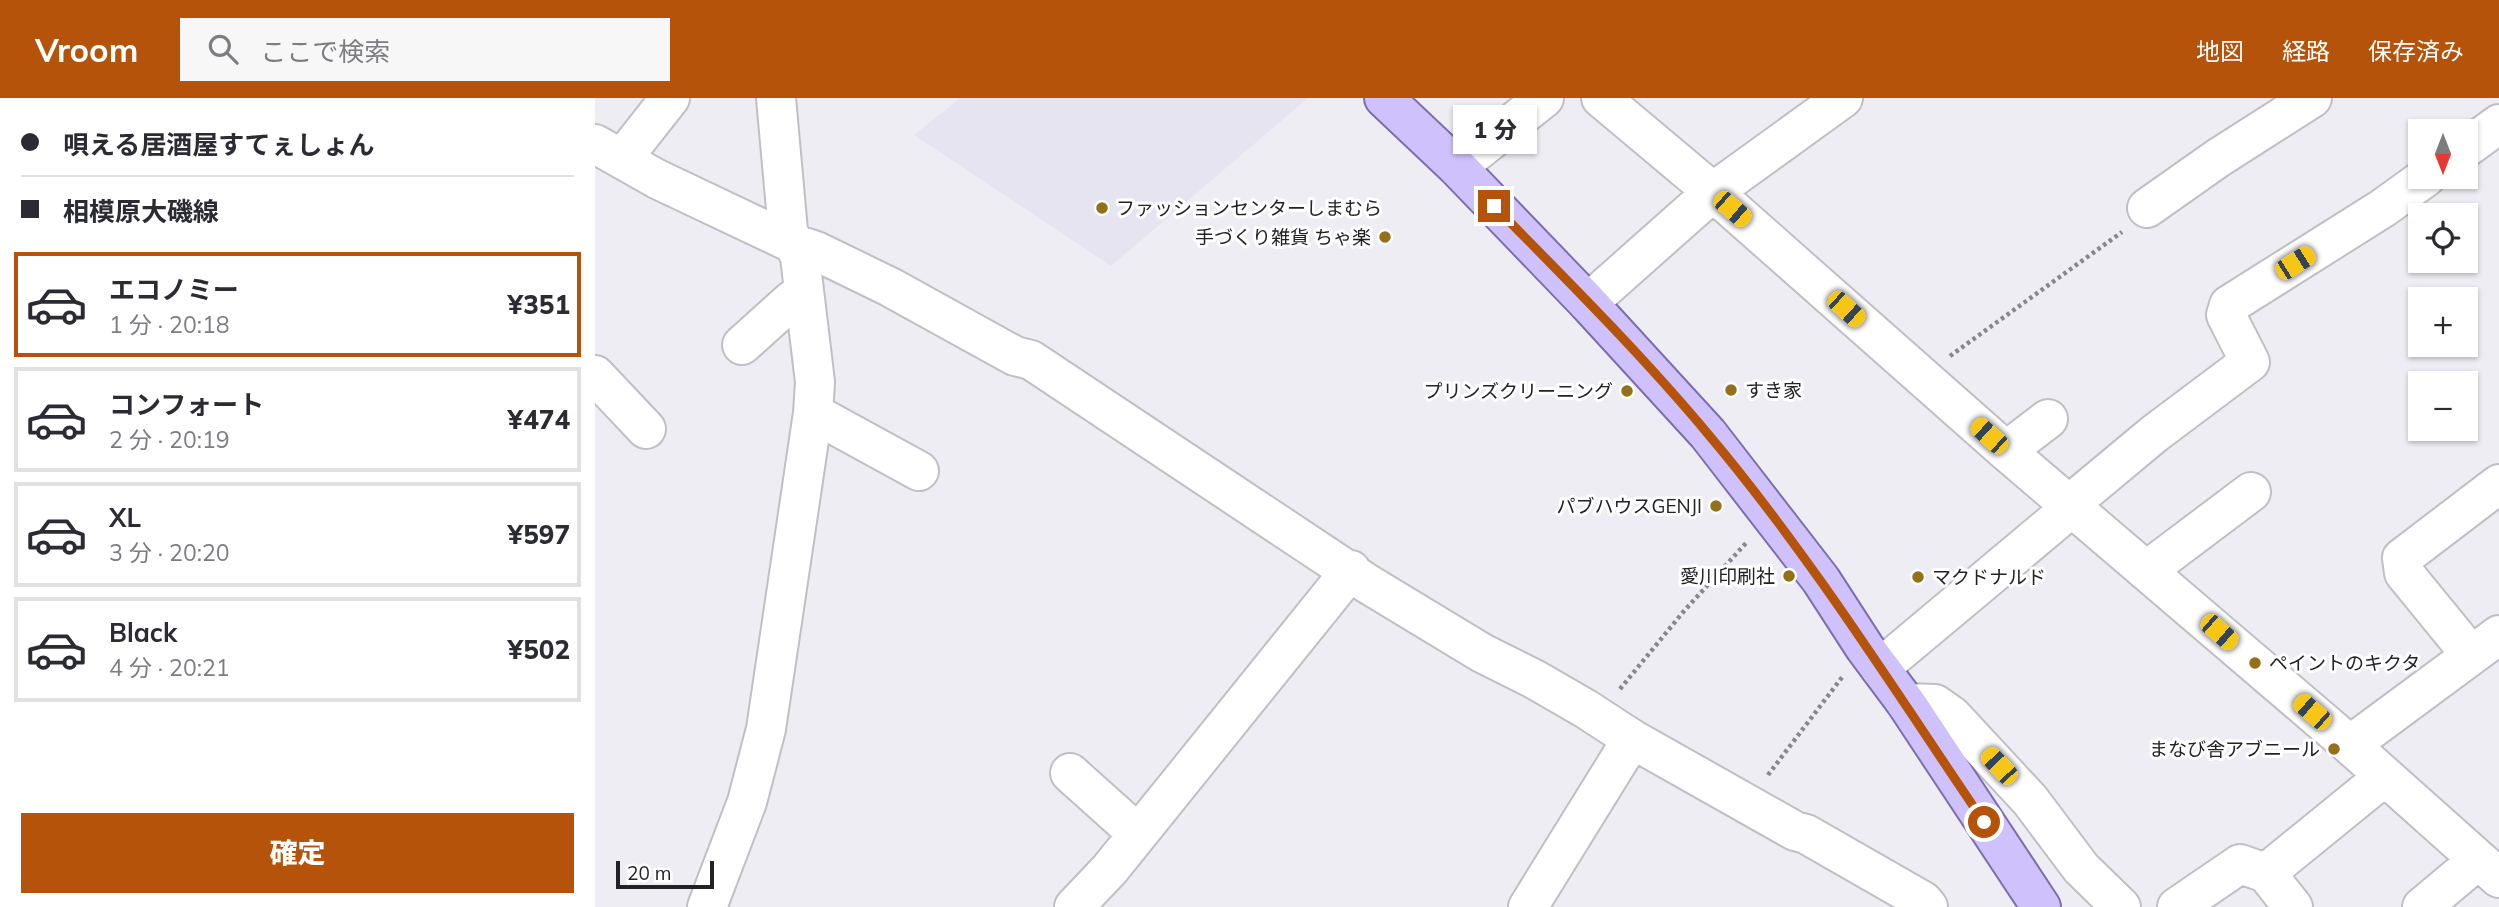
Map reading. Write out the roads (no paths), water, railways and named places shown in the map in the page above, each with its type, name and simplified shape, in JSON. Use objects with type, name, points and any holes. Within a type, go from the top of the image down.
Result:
[{"type":"main road","points":[[1384,98],[1457,167],[1588,303],[1708,434],[1821,580],[2041,907]]},
{"type":"street","points":[[670,98],[608,152],[657,179],[792,243],[912,284],[1015,356],[1043,349],[1301,527],[1368,584],[1482,653],[1513,681],[1597,717],[1923,901],[1928,907]]},
{"type":"street","points":[[707,907],[747,802],[766,729],[813,413],[815,382],[800,257],[788,230],[776,98]]},
{"type":"street","points":[[1457,167],[1544,98]]},
{"type":"street","points":[[1601,98],[1713,192],[1800,250],[1922,376],[2350,745],[2488,869],[2422,907]]},
{"type":"street","points":[[1588,303],[1713,192],[1843,98]]},
{"type":"street","points":[[2147,208],[2218,158],[2312,98]]},
{"type":"street","points":[[2478,139],[2499,124]]},
{"type":"street","points":[[1873,658],[2070,509],[2070,504],[2154,434],[2250,362],[2226,315],[2229,305],[2409,189]]},
{"type":"street","points":[[742,345],[792,300],[803,298]]},
{"type":"street","points":[[595,375],[639,411]]},
{"type":"street","points":[[813,413],[919,471]]},
{"type":"street","points":[[2006,451],[2048,419]]},
{"type":"street","points":[[2350,745],[2485,645],[2404,573],[2402,558],[2499,484]]},
{"type":"street","points":[[2146,571],[2251,492]]},
{"type":"street","points":[[1074,907],[1110,869],[1351,570]]},
{"type":"street","points":[[1906,703],[1935,704],[1952,716],[2030,800],[2081,868],[2121,907]]},
{"type":"street","points":[[1528,907],[1632,739]]},
{"type":"street","points":[[1070,773],[1138,834]]},
{"type":"street","points":[[2266,873],[2383,777]]},
{"type":"street","points":[[2177,907],[2240,864],[2266,873],[2293,907]]},
{"type":"place","name":"ファッションセンターしまむら","points":[[1102,208]]},
{"type":"place","name":"手づくり雑貨 ちゃ楽","points":[[1385,237]]},
{"type":"place","name":"すき家","points":[[1731,390]]},
{"type":"place","name":"プリンズクリーニング","points":[[1627,391]]},
{"type":"place","name":"パブハウスGENJI","points":[[1716,506]]},
{"type":"place","name":"愛川印刷社","points":[[1789,576]]},
{"type":"place","name":"マクドナルド","points":[[1918,577]]},
{"type":"place","name":"ペイントのキクタ","points":[[2255,663]]},
{"type":"place","name":"まなび舎アブニール","points":[[2334,749]]}]
